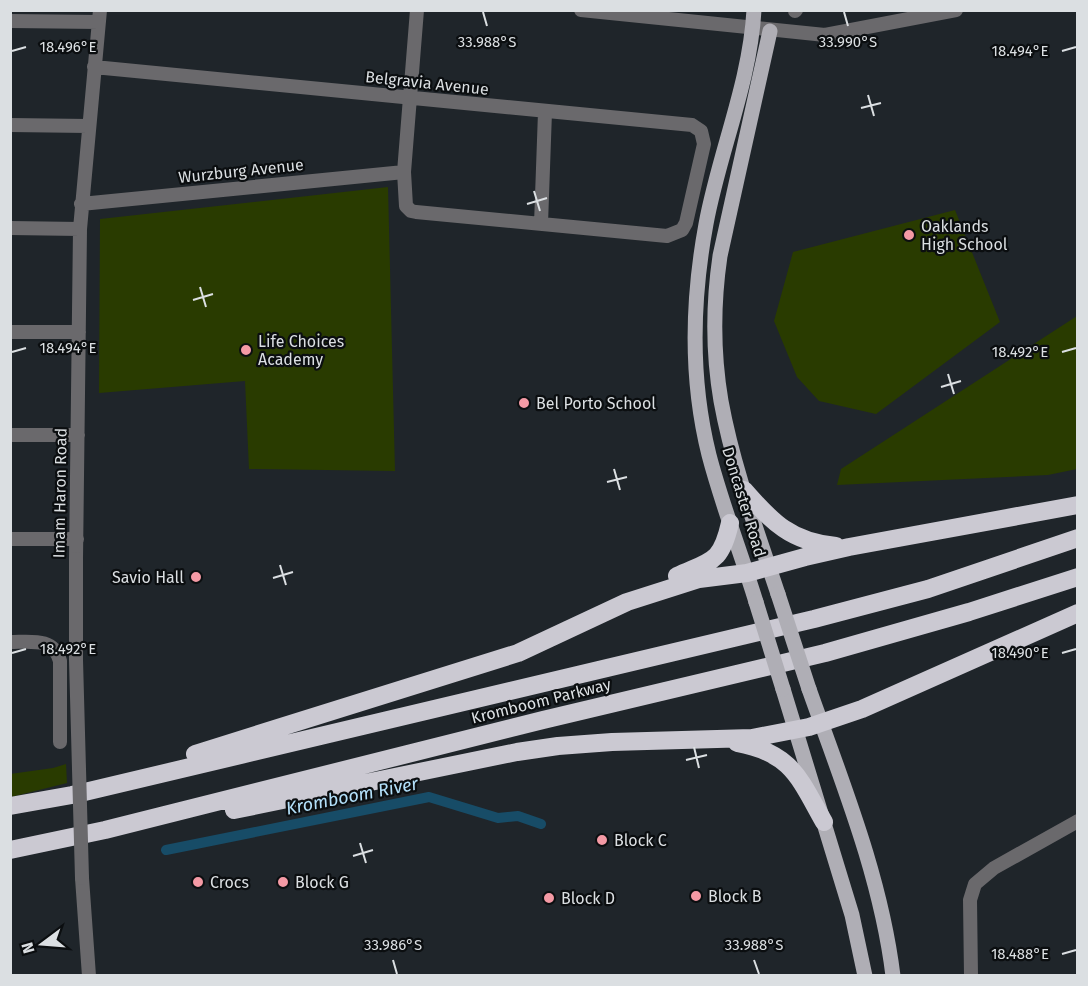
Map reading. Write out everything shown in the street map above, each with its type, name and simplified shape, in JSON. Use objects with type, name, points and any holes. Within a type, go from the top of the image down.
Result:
[{"type":"highway","points":[[744,490],[763,512],[787,532],[815,543],[849,547]]},
{"type":"highway","points":[[627,602],[699,579],[747,573],[849,547],[1077,505]]},
{"type":"highway","points":[[34,801],[234,743],[518,652],[627,602],[715,558],[726,544],[730,523]]},
{"type":"highway","name":"Kromboom Parkway","points":[[10,806],[72,795],[814,619],[928,589],[1077,538]]},
{"type":"highway","name":"Kromboom Parkway","points":[[10,850],[105,830],[543,720],[825,653],[969,612],[1077,577]]},
{"type":"highway","points":[[105,830],[152,826],[193,819],[319,791],[547,748],[612,742],[752,738],[821,724],[862,709],[1077,613]]},
{"type":"highway","points":[[714,739],[745,745],[778,758],[792,768],[824,822]]},
{"type":"main road","name":"Doncaster Road","points":[[754,10],[740,89],[706,223],[696,303],[695,344],[700,405],[709,453],[852,915],[864,975]]},
{"type":"main road","name":"Doncaster Road","points":[[770,30],[720,256],[715,345],[721,400],[730,444],[744,490],[871,873],[884,919],[893,975]]},
{"type":"street","points":[[404,171],[408,97],[417,10]]},
{"type":"street","points":[[581,10],[806,35],[840,33],[956,10]]},
{"type":"street","points":[[10,21],[99,16]]},
{"type":"street","name":"Imam Haron Road","points":[[89,975],[82,878],[77,714],[76,539],[81,204],[99,16]]},
{"type":"street","name":"Belgravia Avenue","points":[[94,67],[545,112],[692,124],[701,131],[704,140],[684,227],[673,235],[416,212],[409,209],[405,203],[404,171]]},
{"type":"street","points":[[541,224],[545,112]]},
{"type":"street","points":[[10,125],[88,126]]},
{"type":"street","name":"Wurzburg Avenue","points":[[81,204],[404,171]]},
{"type":"street","points":[[10,228],[80,229]]},
{"type":"street","points":[[10,332],[79,332]]},
{"type":"street","points":[[10,435],[78,435]]},
{"type":"street","points":[[10,539],[76,539]]},
{"type":"street","points":[[10,642],[45,643],[57,654],[60,661],[60,742]]},
{"type":"street","points":[[971,975],[970,900],[975,884],[994,868],[1077,821]]},
{"type":"green space","points":[[388,187],[395,471],[249,469],[245,381],[99,393],[100,219]]},
{"type":"green space","points":[[955,210],[1000,322],[876,414],[819,401],[797,377],[774,321],[793,252]]},
{"type":"green space","points":[[1077,316],[1077,469],[1048,475],[837,485],[841,469]]},
{"type":"green space","points":[[66,764],[67,783],[11,797],[10,774]]},
{"type":"waterway","name":"Kromboom River","points":[[166,850],[429,797],[498,818],[518,816],[541,824]]},
{"type":"place","name":"Oaklands High School","points":[[909,235]]},
{"type":"place","name":"Life Choices Academy","points":[[246,350]]},
{"type":"place","name":"Bel Porto School","points":[[524,403]]},
{"type":"place","name":"Savio Hall","points":[[196,577]]},
{"type":"place","name":"Block C","points":[[602,840]]},
{"type":"place","name":"Crocs","points":[[198,882]]},
{"type":"place","name":"Block G","points":[[283,882]]},
{"type":"place","name":"Block B","points":[[696,896]]},
{"type":"place","name":"Block D","points":[[549,898]]}]
